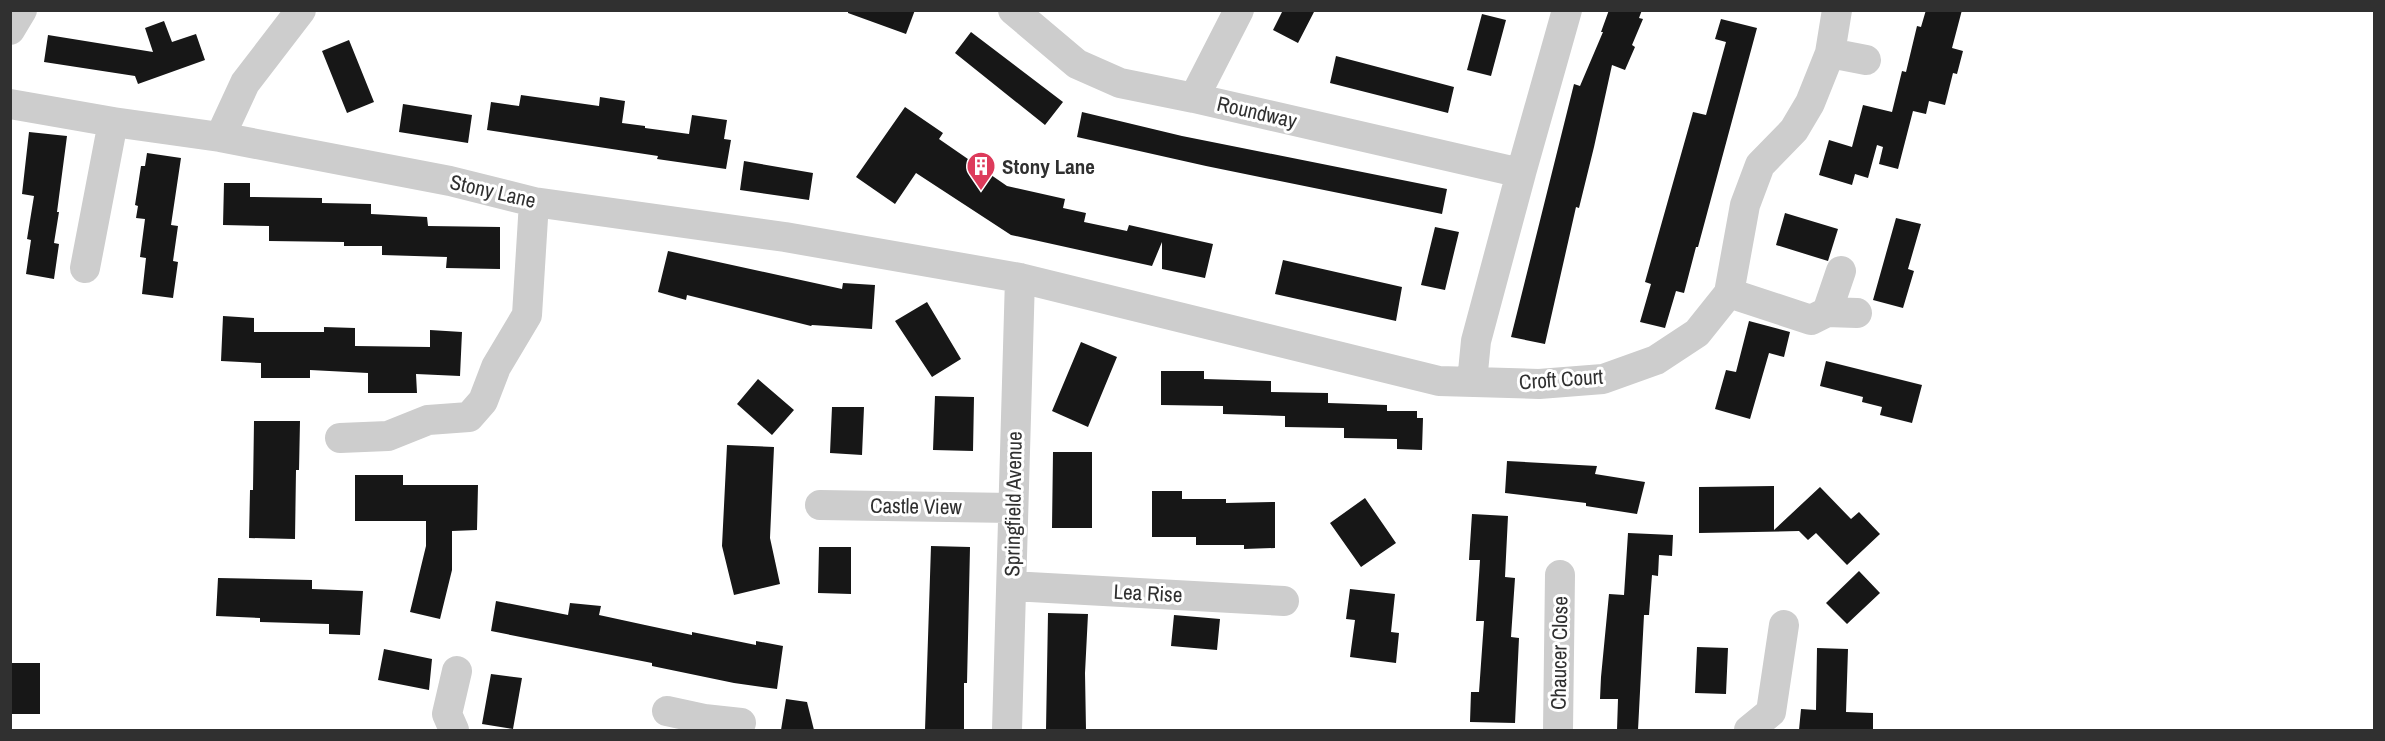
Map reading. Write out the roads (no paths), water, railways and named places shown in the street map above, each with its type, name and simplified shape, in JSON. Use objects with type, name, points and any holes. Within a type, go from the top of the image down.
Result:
[{"type":"street","points":[[10,30],[22,10]]},
{"type":"street","points":[[220,137],[245,83],[301,10]]},
{"type":"street","name":"Roundway","points":[[1013,10],[1077,64],[1120,84],[1194,98],[1521,173]]},
{"type":"street","points":[[1194,98],[1239,10]]},
{"type":"street","points":[[1472,382],[1476,341],[1567,10]]},
{"type":"street","name":"Croft Court","points":[[1472,382],[1539,384],[1603,379],[1656,360],[1697,333],[1729,293],[1745,205],[1760,165],[1794,130],[1810,103],[1830,53],[1837,10]]},
{"type":"street","points":[[1830,53],[1866,60]]},
{"type":"street","name":"Stony Lane","points":[[10,104],[220,137],[450,181],[534,202],[785,237],[1020,278],[1439,381],[1472,382]]},
{"type":"street","points":[[85,268],[113,122]]},
{"type":"street","points":[[340,438],[388,436],[428,420],[470,417],[483,401],[496,367],[527,315],[534,202]]},
{"type":"street","points":[[1827,312],[1841,271]]},
{"type":"street","name":"Springfield Avenue","points":[[1007,730],[1020,278]]},
{"type":"street","points":[[1729,293],[1811,320],[1827,312],[1857,313]]},
{"type":"street","name":"Castle View","points":[[820,505],[1012,508]]},
{"type":"street","name":"Chaucer Close","points":[[1558,730],[1560,574]]},
{"type":"street","name":"Lea Rise","points":[[1012,586],[1284,601]]},
{"type":"street","points":[[1749,730],[1771,712],[1784,625]]},
{"type":"street","points":[[454,730],[447,714],[457,671]]},
{"type":"street","points":[[667,711],[703,725],[741,723]]},
{"type":"place","name":"Stony Lane","points":[[981,192]]}]
